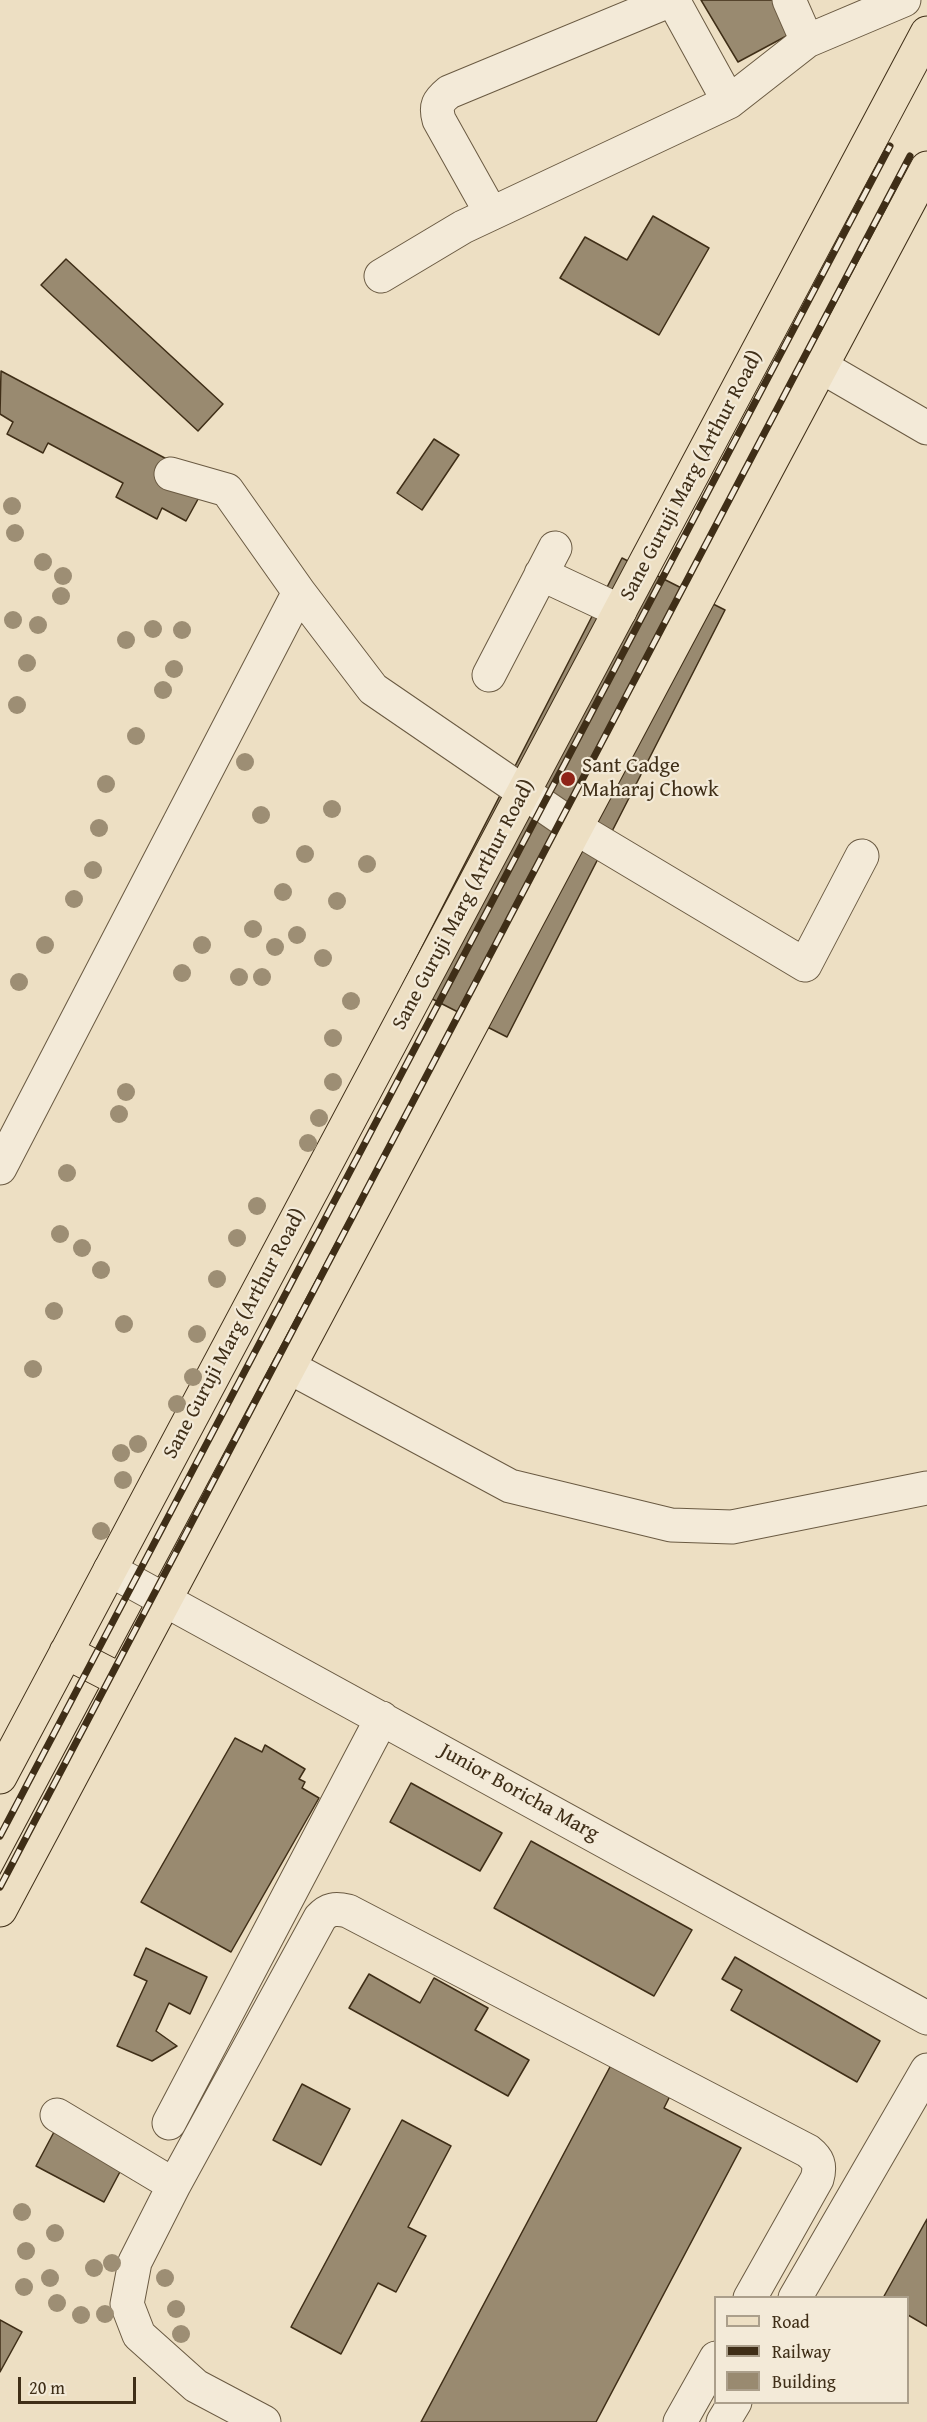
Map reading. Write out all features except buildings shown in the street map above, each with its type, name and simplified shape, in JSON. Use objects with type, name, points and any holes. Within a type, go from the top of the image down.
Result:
[{"type":"main road","name":"Sane Guruji Marg (Arthur Road)","points":[[0,1777],[927,33]]},
{"type":"main road","points":[[0,1910],[11,1863],[122,1681],[166,1600],[927,168]]},
{"type":"main road","points":[[66,1652],[122,1681]]},
{"type":"street","points":[[491,213],[439,120],[436,111],[439,100],[449,92],[672,0],[729,102]]},
{"type":"street","points":[[789,0],[807,41]]},
{"type":"street","points":[[381,276],[441,239],[491,213],[729,102],[807,41],[904,0]]},
{"type":"street","points":[[822,367],[927,428]]},
{"type":"street","points":[[171,474],[227,490],[299,592],[373,689],[576,828],[806,965],[862,856]]},
{"type":"street","points":[[489,675],[548,561],[620,611]]},
{"type":"street","points":[[0,1168],[299,592]]},
{"type":"street","points":[[290,1367],[510,1486],[671,1525],[732,1527],[927,1488]]},
{"type":"street","name":"Junior Boricha Marg","points":[[110,1570],[927,2018]]},
{"type":"street","points":[[169,2123],[382,1718]]},
{"type":"street","points":[[261,2421],[196,2386],[139,2335],[127,2304],[135,2262],[174,2185],[320,1918],[326,1911],[336,1909],[348,1911],[807,2151],[816,2158],[820,2170],[817,2179],[751,2296]]},
{"type":"street","points":[[796,2296],[927,2070]]},
{"type":"street","points":[[57,2115],[174,2185]]},
{"type":"street","points":[[680,2422],[714,2362]]},
{"type":"street","points":[[723,2422],[734,2404]]},
{"type":"railway","points":[[0,1836],[890,146]]},
{"type":"railway","points":[[0,1887],[910,156]]},
{"type":"place","name":"Sant Gadge Maharaj Chowk","points":[[568,779]]}]
